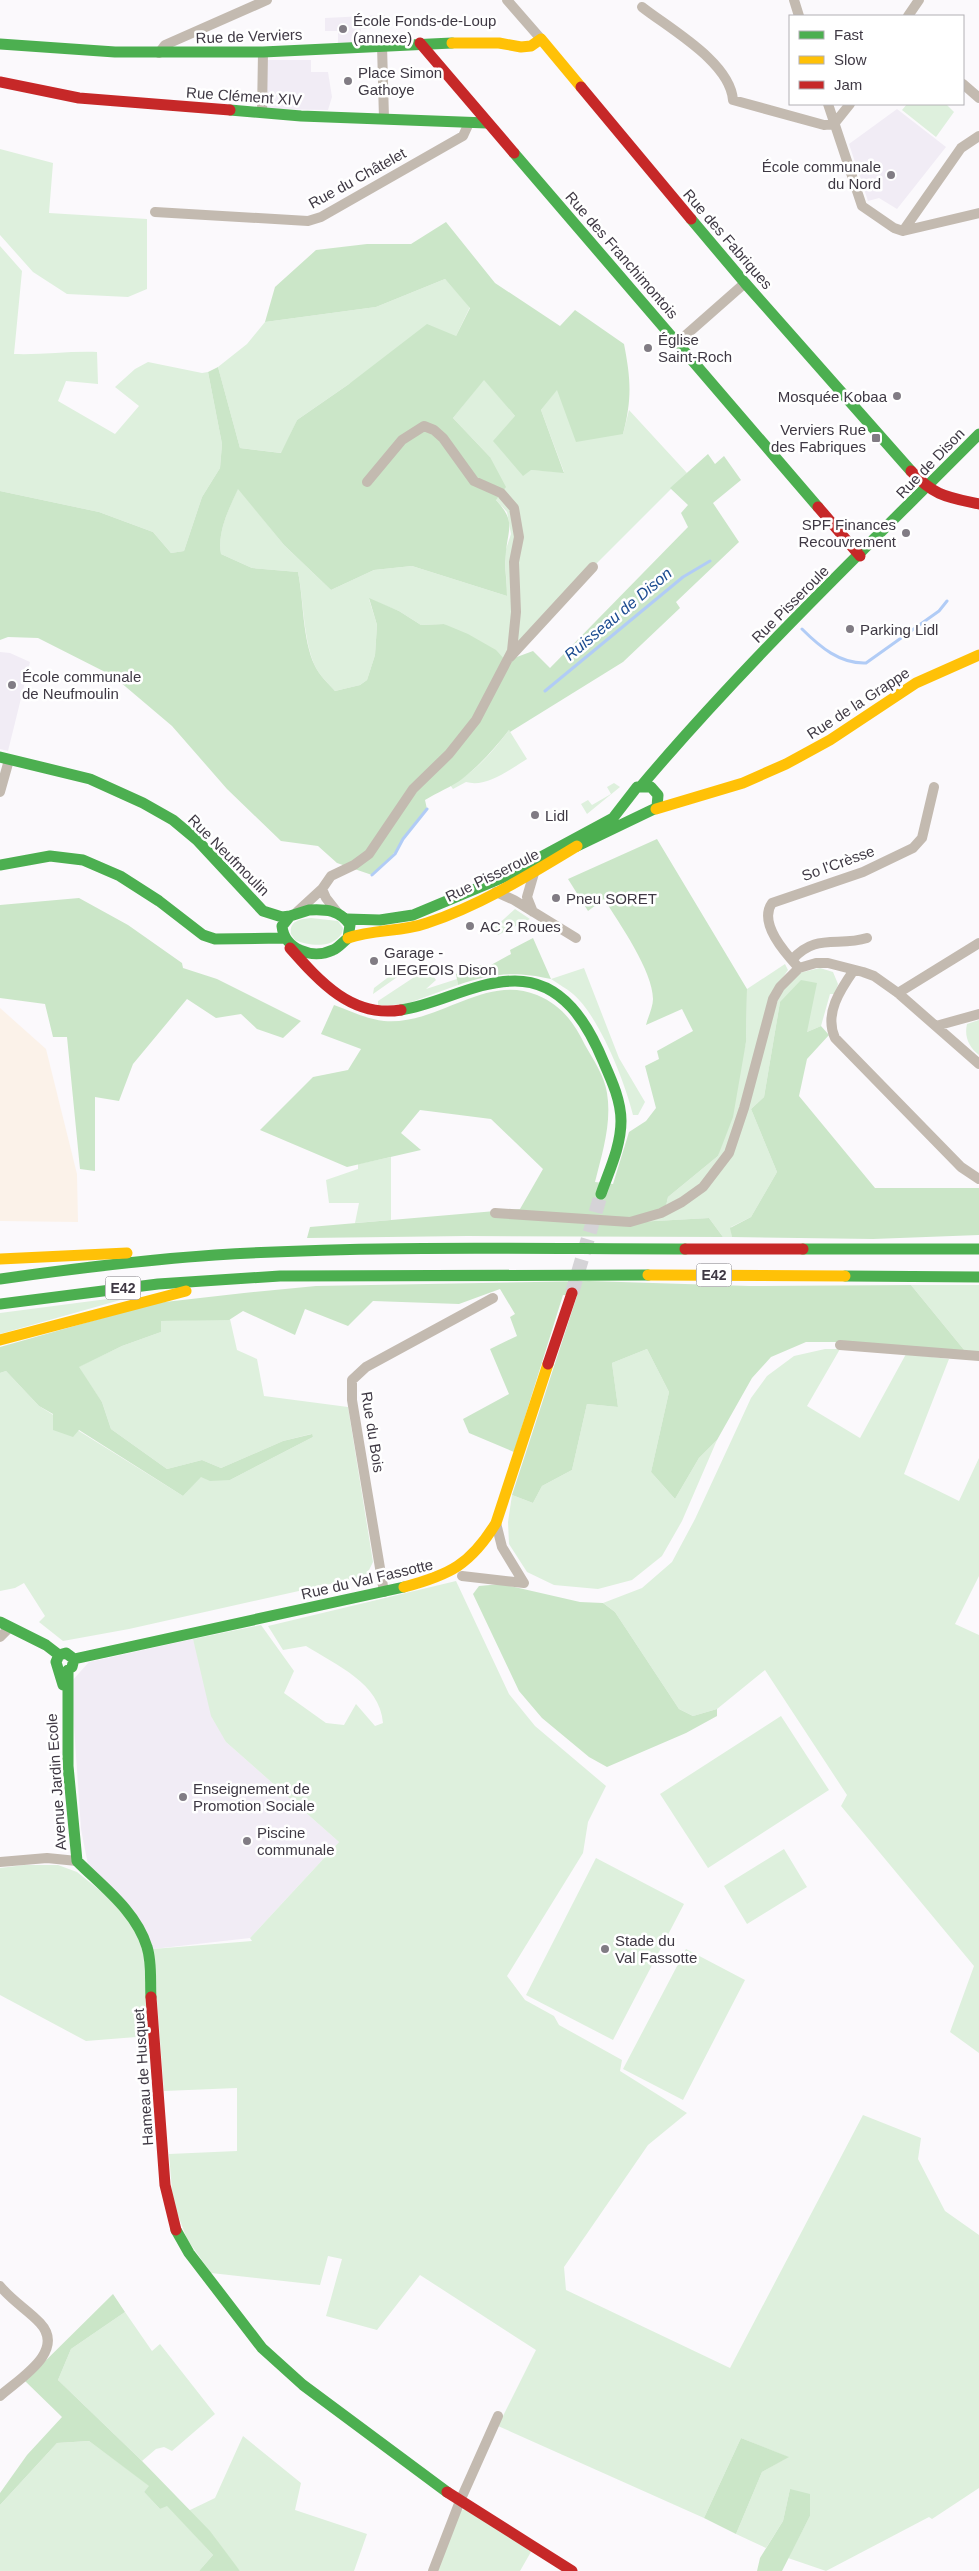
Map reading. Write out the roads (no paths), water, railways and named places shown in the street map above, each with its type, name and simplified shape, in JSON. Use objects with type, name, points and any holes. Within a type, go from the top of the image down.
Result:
[{"type":"main road","name":"Rue de Verviers","points":[[0,44],[159,52],[262,52],[420,43],[500,42],[521,47],[531,46],[541,39]]},
{"type":"main road","name":"Rue des Fabriques","points":[[541,39],[745,283],[926,488]]},
{"type":"main road","name":"Rue des Franchimontois","points":[[420,43],[860,556]]},
{"type":"main road","name":"Rue Clément XIV","points":[[0,82],[79,98],[262,113],[487,123]]},
{"type":"main road","name":"Rue de Dison","points":[[860,556],[979,434]]},
{"type":"main road","points":[[926,488],[943,496],[979,504]]},
{"type":"main road","name":"Rue Pisseroule","points":[[642,785],[681,739],[754,662],[860,556]]},
{"type":"main road","name":"Rue de la Grappe","points":[[656,809],[715,790],[730,788],[818,747],[916,683],[978,655]]},
{"type":"main road","name":"Rue Neufmoulin","points":[[4,758],[90,779],[143,803],[173,820],[197,840],[263,911],[275,915],[293,914]]},
{"type":"main road","name":"Rue de la Grappe","points":[[656,791],[674,794],[714,782],[755,777]]},
{"type":"main road","points":[[642,785],[651,787],[656,791],[659,799],[656,809],[651,813],[642,815],[632,809],[630,797],[633,790],[642,785]]},
{"type":"main road","name":"Rue Pisseroule","points":[[293,914],[318,910],[365,921],[400,917],[449,900],[518,870],[549,851],[613,818],[630,797]]},
{"type":"main road","name":"Rue Pisseroule","points":[[331,951],[344,944],[348,938],[365,932],[403,929],[425,923],[496,892],[534,873],[595,836],[642,815]]},
{"type":"main road","points":[[0,865],[50,856],[83,860],[120,876],[159,901],[202,934],[215,938],[283,938]]},
{"type":"main road","points":[[293,914],[283,926],[283,938],[290,948],[328,986],[347,1001],[363,1008],[389,1012],[424,1005],[497,981],[528,982],[554,991],[583,1018],[616,1087],[621,1106],[622,1133],[601,1194]]},
{"type":"main road","points":[[342,915],[351,928],[348,938]]},
{"type":"main road","points":[[290,948],[307,953],[331,951]]},
{"type":"main road","points":[[328,986],[323,975],[322,964],[331,951]]},
{"type":"main road","name":"E42","points":[[0,1279],[88,1266],[215,1255],[392,1249],[979,1249]]},
{"type":"main road","points":[[0,1259],[102,1253],[215,1255]]},
{"type":"main road","name":"E42","points":[[0,1304],[114,1289],[280,1276],[449,1274],[979,1277]]},
{"type":"main road","points":[[0,1340],[150,1300],[246,1279]]},
{"type":"main road","name":"Rue du Val Fassotte","points":[[74,1659],[384,1592],[443,1576],[459,1569],[482,1546],[496,1523],[572,1293]]},
{"type":"main road","points":[[5,1625],[46,1645],[59,1655]]},
{"type":"main road","points":[[66,1653],[74,1659],[72,1666],[64,1671],[56,1662],[59,1655],[66,1653]]},
{"type":"main road","name":"Avenue Jardin Ecole","points":[[64,1671],[77,1861]]},
{"type":"main road","name":"Hameau de Husquet","points":[[77,1861],[127,1909],[142,1932],[148,1949],[164,2185],[177,2234],[204,2274],[274,2361],[426,2478],[572,2571]]},
{"type":"street","points":[[159,52],[165,45],[267,0]]},
{"type":"street","points":[[507,0],[541,39]]},
{"type":"street","points":[[794,0],[799,15]]},
{"type":"street","points":[[909,15],[918,0]]},
{"type":"street","points":[[642,7],[716,65],[732,92],[733,100],[824,125],[834,124],[849,105]]},
{"type":"street","points":[[382,45],[384,119]]},
{"type":"street","points":[[262,52],[262,113]]},
{"type":"street","points":[[964,85],[979,98]]},
{"type":"street","points":[[828,105],[862,206],[894,228],[903,231],[979,212]]},
{"type":"street","name":"Rue du Châtelet","points":[[155,212],[308,221],[321,217],[463,136],[470,123]]},
{"type":"street","points":[[903,231],[961,148],[979,136]]},
{"type":"street","points":[[678,342],[745,283]]},
{"type":"street","points":[[293,914],[322,889],[331,876],[354,865],[369,854],[413,789],[476,720],[512,651],[516,612],[514,562],[518,536],[514,508],[501,493],[474,481],[443,438],[434,430],[424,426],[412,431],[402,440],[367,482]]},
{"type":"street","points":[[506,662],[593,568]]},
{"type":"street","points":[[0,792],[4,758]]},
{"type":"street","name":"So l'Crèsse","points":[[799,968],[767,919],[772,903],[863,872],[913,848],[922,838],[934,787]]},
{"type":"street","points":[[533,912],[527,897],[534,873]]},
{"type":"street","points":[[322,889],[326,898],[342,915]]},
{"type":"street","points":[[496,892],[576,938]]},
{"type":"street","points":[[792,960],[806,947],[820,942],[856,942],[867,938]]},
{"type":"street","points":[[898,993],[979,943]]},
{"type":"street","points":[[495,1213],[630,1222],[661,1213],[703,1187],[729,1153],[744,1108],[773,999],[780,987],[799,968],[816,964],[828,964],[874,976],[898,993],[979,1064]]},
{"type":"street","points":[[854,970],[834,1006],[831,1026],[835,1038],[961,1167],[979,1179]]},
{"type":"street","points":[[936,1026],[979,1014]]},
{"type":"street","name":"Rue du Bois","points":[[384,1592],[352,1400],[352,1380],[366,1367],[493,1298]]},
{"type":"street","points":[[840,1345],[979,1356]]},
{"type":"street","points":[[462,1576],[524,1583],[502,1547],[496,1523]]},
{"type":"street","points":[[0,1637],[5,1625]]},
{"type":"street","points":[[0,1862],[47,1858],[77,1861]]},
{"type":"street","points":[[0,2286],[9,2297],[42,2324],[47,2349],[34,2367],[0,2396]]},
{"type":"street","points":[[433,2571],[460,2501],[498,2416]]},
{"type":"waterway","name":"Ruisseau de Dison","points":[[545,691],[683,577],[710,561]]},
{"type":"waterway","name":"Ruisseau de Dison","points":[[802,629],[831,653],[848,661],[866,663],[939,611],[947,601]]},
{"type":"waterway","name":"Ruisseau de Dison","points":[[372,875],[395,854],[403,839],[427,809]]},
{"type":"tunnel","points":[[572,1293],[601,1194]]},
{"type":"place","name":"École Fonds-de-Loup (annexe)","points":[[343,29]]},
{"type":"place","name":"Place Simon Gathoye","points":[[348,81]]},
{"type":"place","name":"École communale du Nord","points":[[891,175]]},
{"type":"place","name":"Église Saint-Roch","points":[[648,348]]},
{"type":"place","name":"Mosquée Kobaa","points":[[897,396]]},
{"type":"place","name":"Verviers Rue des Fabriques","points":[[876,438]]},
{"type":"place","name":"SPF Finances Recouvrement","points":[[906,533]]},
{"type":"place","name":"Parking Lidl","points":[[850,629]]},
{"type":"place","name":"École communale de Neufmoulin","points":[[12,685]]},
{"type":"place","name":"Lidl","points":[[535,815]]},
{"type":"place","name":"Pneu SORET","points":[[556,898]]},
{"type":"place","name":"AC 2 Roues","points":[[470,926]]},
{"type":"place","name":"Garage - LIEGEOIS Dison","points":[[374,961]]},
{"type":"place","name":"Enseignement de Promotion Sociale","points":[[183,1797]]},
{"type":"place","name":"Piscine communale","points":[[247,1841]]},
{"type":"place","name":"Stade du Val Fassotte","points":[[605,1949]]}]
